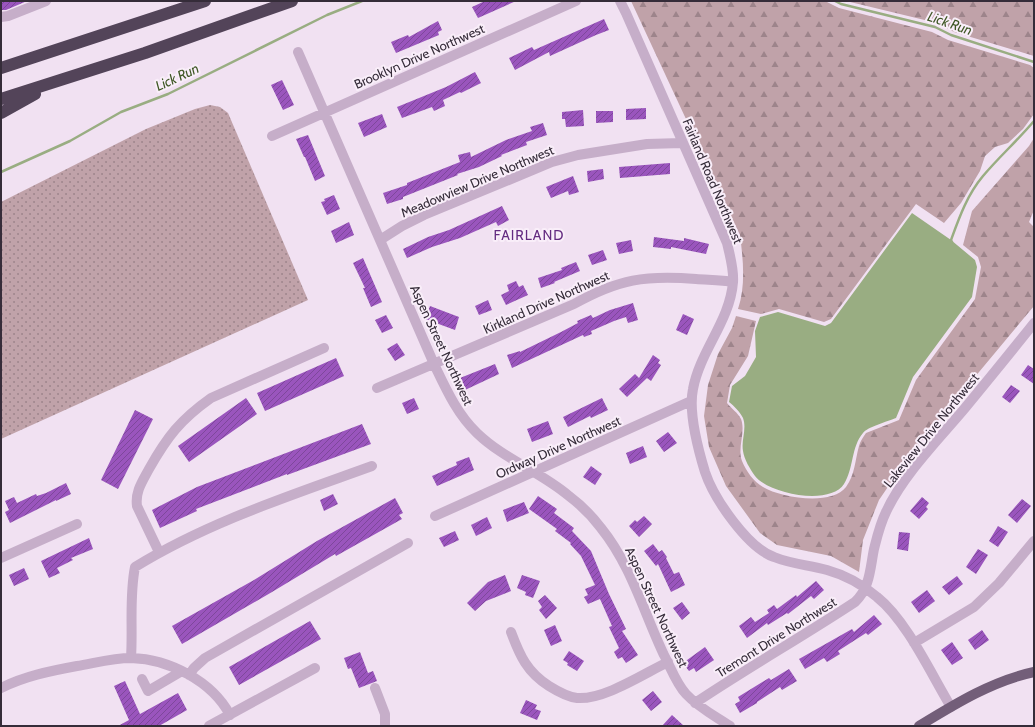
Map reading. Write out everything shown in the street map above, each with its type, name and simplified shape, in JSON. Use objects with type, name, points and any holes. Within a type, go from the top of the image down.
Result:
[{"type":"highway","points":[[1,68],[205,1]]},
{"type":"highway","points":[[1,100],[145,53],[292,1]]},
{"type":"highway","points":[[1,61],[31,58]]},
{"type":"highway","points":[[1,113],[57,81]]},
{"type":"main road","points":[[919,726],[989,687],[1011,678],[1034,673]]},
{"type":"street","points":[[1,17],[8,16],[46,1]]},
{"type":"street","name":"Brooklyn Drive Northwest","points":[[272,136],[576,1]]},
{"type":"street","name":"Fairland Road Northwest","points":[[620,1],[727,243],[731,261],[733,282],[728,307],[696,377],[691,401],[700,451],[706,473],[713,490],[728,514],[752,543],[762,551],[783,561],[827,570],[843,576],[866,588],[889,608],[914,643],[951,707]]},
{"type":"street","name":"Aspen Street Northwest","points":[[298,52],[434,364],[459,413],[468,424],[492,445],[569,495],[582,506],[601,528],[623,561],[677,682],[686,694],[707,713],[730,726]]},
{"type":"street","name":"Meadowview Drive Northwest","points":[[380,240],[402,226],[424,215],[529,170],[552,162],[578,155],[647,144],[682,143]]},
{"type":"street","name":"Kirkland Drive Northwest","points":[[377,388],[574,304],[592,294],[614,285],[650,277],[733,282]]},
{"type":"street","name":"Lakeview Drive Northwest","points":[[866,588],[879,528],[893,497],[934,443],[1033,328]]},
{"type":"street","points":[[159,552],[137,506],[136,499],[139,488],[162,445],[197,408],[215,396],[324,348]]},
{"type":"street","name":"Ordway Drive Northwest","points":[[435,516],[473,501],[533,472],[691,401]]},
{"type":"street","points":[[131,658],[131,598],[135,567],[159,552],[228,521],[372,466]]},
{"type":"street","points":[[1,558],[77,524]]},
{"type":"street","points":[[914,643],[974,607],[999,583],[1034,540]]},
{"type":"street","points":[[142,680],[148,690],[186,673],[205,658],[408,543]]},
{"type":"street","name":"Tremont Drive Northwest","points":[[695,703],[855,602],[866,588]]},
{"type":"street","points":[[511,632],[519,655],[531,672],[542,682],[552,688],[576,698],[607,693],[668,662]]},
{"type":"street","points":[[1,688],[26,677],[44,672],[116,659],[131,658],[158,662],[186,673],[205,686],[216,696],[230,715]]},
{"type":"street","points":[[209,726],[315,668]]},
{"type":"street","points":[[375,688],[385,714],[385,726]]},
{"type":"green space","points":[[631,1],[825,1],[839,8],[932,32],[948,40],[1030,65],[1034,68],[1034,114],[1023,129],[1008,143],[995,147],[985,156],[980,171],[961,203],[944,223],[916,204],[831,319],[824,322],[779,309],[761,314],[738,309],[741,300],[743,281],[740,235]]},
{"type":"green space","points":[[846,1],[1034,1],[1034,56],[954,32],[937,23]]},
{"type":"green space","points":[[210,105],[220,107],[228,113],[308,300],[1,439],[1,202],[146,129],[195,109]]},
{"type":"green space","points":[[1034,138],[1034,210],[1029,222],[1034,227],[1034,306],[909,456],[879,500],[863,540],[859,572],[831,556],[777,545],[760,533],[726,486],[709,447],[704,416],[708,385],[718,354],[732,328],[736,316],[756,321],[748,356],[730,385],[727,403],[741,419],[743,429],[740,451],[742,461],[746,469],[753,479],[763,487],[771,491],[793,497],[830,497],[839,493],[846,487],[851,478],[859,444],[866,433],[899,420],[916,380],[975,299],[981,267],[978,257],[963,245],[972,211],[1029,146]]},
{"type":"shaded area","points":[[912,213],[951,240],[975,260],[977,267],[972,297],[913,377],[896,418],[873,426],[863,433],[856,445],[847,478],[844,484],[837,491],[826,495],[813,496],[800,495],[773,488],[755,476],[748,464],[743,447],[743,418],[737,409],[729,402],[732,386],[745,376],[756,357],[755,331],[760,317],[778,312],[825,326],[831,323]]},
{"type":"building","points":[[1,1],[27,1],[6,10],[1,10]]},
{"type":"building","points":[[485,1],[516,1],[478,18],[472,7]]},
{"type":"building","points":[[604,19],[609,30],[550,56],[549,52],[515,70],[509,58],[532,47],[534,50]]},
{"type":"building","points":[[438,21],[442,30],[438,32],[439,35],[396,53],[391,42],[408,35],[409,37]]},
{"type":"building","points":[[475,72],[481,83],[443,100],[445,106],[434,111],[432,107],[402,118],[397,107],[446,87]]},
{"type":"building","points":[[282,80],[294,105],[283,110],[271,85]]},
{"type":"building","points":[[646,108],[646,119],[626,120],[626,109]]},
{"type":"building","points":[[583,110],[584,126],[566,127],[565,119],[562,119],[562,112]]},
{"type":"building","points":[[596,111],[613,111],[613,122],[596,123]]},
{"type":"building","points":[[382,114],[387,127],[364,137],[358,123]]},
{"type":"building","points":[[543,123],[547,135],[526,142],[527,145],[501,155],[502,156],[479,167],[457,174],[458,175],[403,197],[403,199],[387,204],[383,193],[407,185],[407,183],[460,162],[458,155],[470,152],[471,157],[506,140],[532,131],[530,127]]},
{"type":"building","points":[[308,135],[325,176],[315,181],[296,139]]},
{"type":"building","points":[[670,163],[670,174],[620,178],[619,167]]},
{"type":"building","points":[[603,169],[604,179],[588,182],[587,171]]},
{"type":"building","points":[[573,176],[579,192],[569,195],[568,191],[551,198],[546,187]]},
{"type":"building","points":[[334,195],[340,209],[327,215],[321,202],[325,201],[324,199]]},
{"type":"building","points":[[502,206],[509,220],[498,226],[496,222],[460,238],[432,247],[407,258],[403,249]]},
{"type":"building","points":[[349,222],[354,235],[336,243],[331,231]]},
{"type":"building","points":[[654,237],[684,241],[684,238],[709,244],[706,254],[671,247],[671,249],[653,247]]},
{"type":"building","points":[[631,240],[633,251],[619,254],[616,243]]},
{"type":"building","points":[[603,250],[607,260],[592,265],[588,255]]},
{"type":"building","points":[[363,258],[382,302],[371,307],[363,288],[365,288],[353,263]]},
{"type":"building","points":[[576,262],[580,271],[541,288],[538,278],[562,270],[561,268]]},
{"type":"building","points":[[516,281],[519,287],[523,285],[528,295],[506,305],[501,295],[509,291],[507,285]]},
{"type":"building","points":[[488,300],[492,310],[479,315],[475,306]]},
{"type":"building","points":[[633,303],[638,320],[628,323],[626,317],[614,321],[591,331],[592,334],[584,337],[583,335],[512,368],[507,355],[520,352],[561,332],[578,323],[577,321],[591,315],[593,318],[610,310]]},
{"type":"building","points":[[430,306],[459,317],[455,330],[425,319]]},
{"type":"building","points":[[683,314],[694,319],[687,335],[676,330]]},
{"type":"building","points":[[386,315],[393,328],[382,333],[375,320]]},
{"type":"building","points":[[397,343],[405,355],[395,361],[387,349]]},
{"type":"building","points":[[653,355],[660,360],[658,363],[661,365],[651,381],[647,378],[627,397],[619,389],[635,374],[639,378]]},
{"type":"building","points":[[336,358],[344,376],[265,411],[257,393]]},
{"type":"building","points":[[495,364],[499,374],[465,390],[460,378]]},
{"type":"building","points":[[1028,365],[1034,369],[1034,384],[1021,375]]},
{"type":"building","points":[[1011,385],[1020,391],[1010,403],[1002,397]]},
{"type":"building","points":[[246,398],[257,414],[189,462],[178,446]]},
{"type":"building","points":[[414,398],[419,409],[407,414],[402,403]]},
{"type":"building","points":[[602,398],[608,410],[591,418],[590,416],[568,427],[563,417]]},
{"type":"building","points":[[135,410],[153,419],[118,489],[101,480]]},
{"type":"building","points":[[548,421],[553,434],[532,442],[527,429]]},
{"type":"building","points":[[362,424],[371,444],[196,509],[197,511],[160,528],[152,510],[197,487]]},
{"type":"building","points":[[668,432],[677,443],[664,452],[656,441]]},
{"type":"building","points":[[643,446],[647,457],[630,464],[626,453]]},
{"type":"building","points":[[469,457],[474,470],[437,486],[432,476],[457,465],[456,462]]},
{"type":"building","points":[[591,466],[602,474],[595,485],[583,477]]},
{"type":"building","points":[[66,483],[71,494],[10,523],[5,512],[9,510],[5,501],[14,497],[17,503],[36,494],[37,496],[46,493]]},
{"type":"building","points":[[333,494],[338,504],[324,511],[320,500]]},
{"type":"building","points":[[538,496],[557,509],[554,513],[574,528],[572,531],[591,551],[626,629],[622,631],[638,655],[626,663],[622,657],[618,659],[614,652],[619,648],[609,627],[612,626],[600,599],[588,604],[584,597],[588,595],[585,589],[595,585],[581,556],[570,544],[571,543],[555,531],[557,529],[529,509]]},
{"type":"building","points":[[922,497],[929,503],[926,507],[928,509],[919,519],[910,511]]},
{"type":"building","points":[[395,498],[403,513],[399,515],[402,519],[336,556],[335,554],[182,644],[172,626],[254,580],[317,541]]},
{"type":"building","points":[[1022,499],[1031,506],[1017,523],[1008,515]]},
{"type":"building","points":[[524,502],[529,513],[507,522],[503,510]]},
{"type":"building","points":[[644,516],[652,524],[639,537],[629,526],[635,520],[637,522]]},
{"type":"building","points":[[487,517],[492,528],[476,536],[471,525]]},
{"type":"building","points":[[998,526],[1008,532],[998,547],[989,541]]},
{"type":"building","points":[[455,531],[459,540],[444,547],[439,538]]},
{"type":"building","points":[[899,532],[910,533],[908,551],[897,549]]},
{"type":"building","points":[[89,538],[93,549],[71,558],[73,560],[57,568],[60,573],[49,578],[41,561]]},
{"type":"building","points":[[653,544],[659,552],[662,550],[667,557],[666,558],[674,574],[679,572],[685,585],[671,592],[658,564],[656,566],[644,551]]},
{"type":"building","points":[[978,549],[988,555],[976,574],[966,567]]},
{"type":"building","points":[[24,568],[29,579],[14,586],[9,575]]},
{"type":"building","points":[[505,575],[511,591],[486,601],[475,611],[467,603],[488,582]]},
{"type":"building","points":[[522,575],[540,581],[533,598],[525,595],[526,592],[517,588]]},
{"type":"building","points":[[957,576],[963,584],[949,595],[942,587]]},
{"type":"building","points":[[816,581],[824,590],[814,599],[811,596],[788,614],[787,613],[768,625],[767,623],[747,638],[739,626],[751,617],[755,622],[769,613],[767,610],[774,605],[777,609],[796,595],[797,597]]},
{"type":"building","points":[[927,590],[935,601],[919,613],[911,602]]},
{"type":"building","points":[[545,595],[557,608],[546,619],[539,610],[542,607],[538,601]]},
{"type":"building","points":[[682,602],[690,613],[682,620],[673,608]]},
{"type":"building","points":[[874,615],[882,624],[868,635],[866,633],[838,651],[840,654],[827,662],[824,658],[805,669],[799,659],[852,629],[854,632]]},
{"type":"building","points":[[310,621],[321,639],[239,685],[229,667]]},
{"type":"building","points":[[555,625],[562,641],[551,646],[544,630]]},
{"type":"building","points":[[982,630],[989,640],[975,650],[968,640]]},
{"type":"building","points":[[952,642],[963,658],[952,665],[941,650]]},
{"type":"building","points":[[705,647],[714,660],[696,672],[694,668],[689,671],[683,663]]},
{"type":"building","points":[[569,651],[584,661],[577,671],[567,665],[568,663],[563,660]]},
{"type":"building","points":[[360,652],[368,673],[373,671],[377,681],[359,688],[351,668],[348,669],[344,658]]},
{"type":"building","points":[[789,669],[797,681],[782,690],[780,687],[740,713],[735,704],[740,701],[738,697],[769,678],[771,680]]},
{"type":"building","points":[[125,681],[140,714],[178,693],[187,710],[159,726],[118,726],[129,720],[114,686]]},
{"type":"building","points":[[653,691],[662,702],[651,711],[642,700]]},
{"type":"building","points":[[526,700],[537,705],[535,709],[541,711],[537,720],[520,713]]},
{"type":"building","points":[[672,715],[684,726],[662,726]]},
{"type":"waterway","name":"Lick Run","points":[[1,172],[70,141],[121,112],[168,94],[327,15],[362,1]]},
{"type":"waterway","name":"Lick Run","points":[[835,1],[841,4],[935,27],[951,35],[1034,62]]},
{"type":"waterway","points":[[952,242],[951,240],[960,215],[977,183],[1034,121]]},
{"type":"district","name":"FAIRLAND","points":[[529,235]]}]
